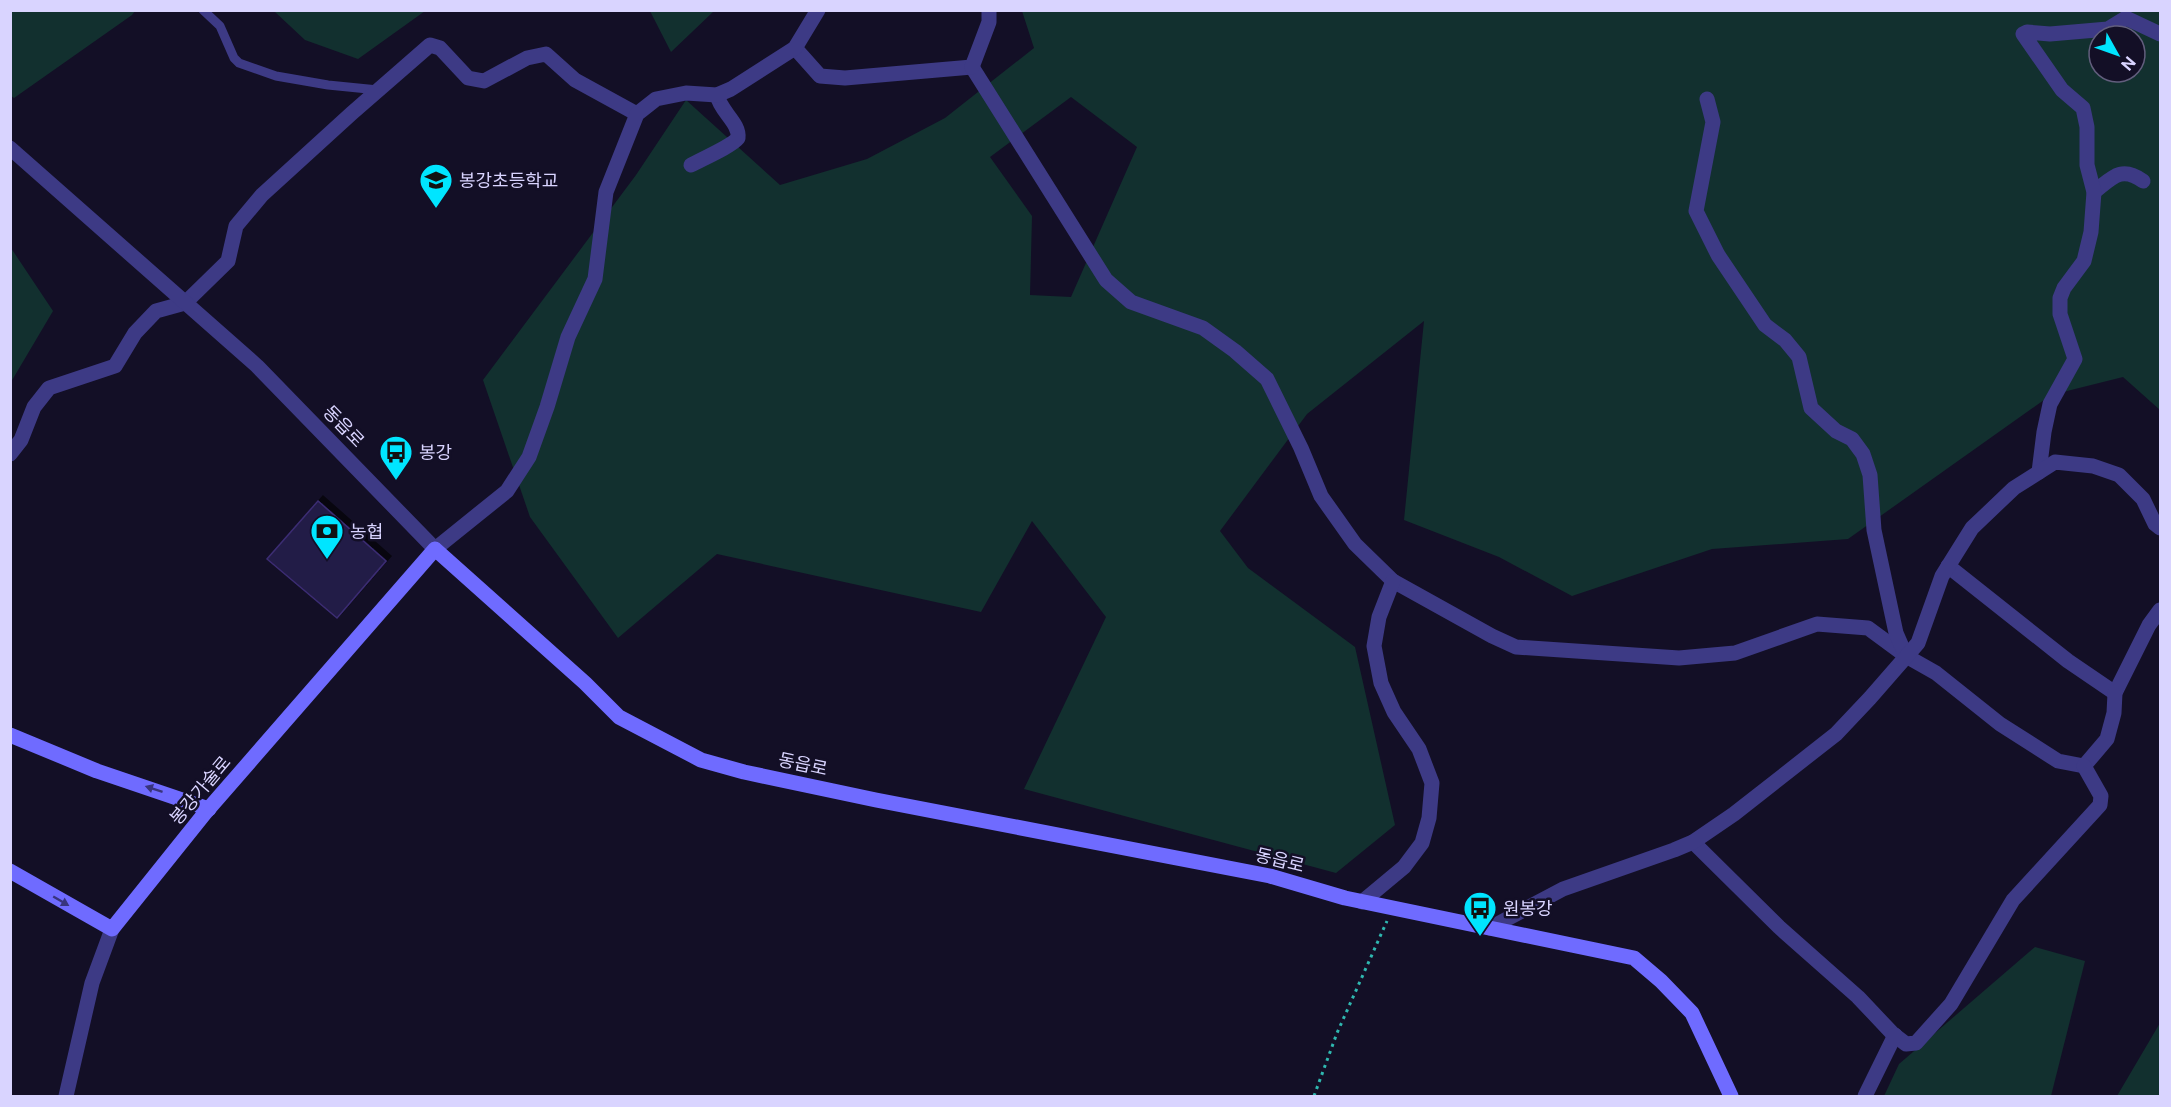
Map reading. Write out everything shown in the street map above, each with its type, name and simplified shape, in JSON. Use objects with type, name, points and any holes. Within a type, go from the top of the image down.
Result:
[{"type":"main road","name":"봉강가술로","points":[[112,929],[209,809],[435,549]]},
{"type":"main road","name":"동읍로","points":[[435,549],[585,683],[619,717],[701,760],[744,772],[876,800],[1270,876],[1362,902],[1634,958],[1692,1012],[1731,1096]]},
{"type":"main road","points":[[10,735],[97,771],[209,809]]},
{"type":"main road","points":[[10,872],[112,929]]},
{"type":"street","points":[[435,549],[507,491],[529,457],[568,337],[595,279],[606,192],[637,114],[657,99],[686,93],[717,95],[731,89],[795,48],[818,10]]},
{"type":"street","points":[[972,67],[988,22],[989,10]]},
{"type":"street","points":[[2040,472],[2044,432],[2050,404],[2075,359],[2060,314],[2060,298],[2064,288],[2084,261],[2091,232],[2094,192],[2087,165],[2087,127],[2083,108],[2062,90],[2023,34],[2108,29],[2126,18],[2160,34]]},
{"type":"street","points":[[10,454],[21,440],[34,407],[49,388],[116,366],[135,333],[156,311],[185,303],[228,261],[236,226],[262,195],[430,45],[440,48],[468,78],[484,81],[527,58],[546,54],[575,80],[637,114]]},
{"type":"street","points":[[795,48],[820,76],[845,78],[972,67]]},
{"type":"street","points":[[972,67],[1106,280],[1131,302],[1203,328],[1235,351],[1267,379],[1301,448],[1321,496],[1355,544],[1393,581],[1516,647],[1678,658],[1735,653],[1816,624],[1868,628],[1906,656],[1936,673],[2000,724],[2058,761],[2085,766],[2102,796],[2100,805],[2013,900],[1951,1004],[1916,1043],[1906,1044],[1895,1035],[1858,997],[1744,894],[1693,842]]},
{"type":"street","points":[[691,165],[718,149],[730,145],[738,138],[737,127],[719,104],[717,95]]},
{"type":"street","points":[[1707,99],[1713,122],[1696,211],[1718,255],[1765,325],[1785,340],[1799,357],[1811,408],[1836,431],[1852,439],[1863,454],[1870,474],[1874,530],[1896,633],[1906,656]]},
{"type":"street","name":"동읍로","points":[[10,148],[287,395],[435,549]]},
{"type":"street","points":[[2094,192],[2110,179],[2125,172],[2134,174],[2144,181]]},
{"type":"street","points":[[1490,928],[1563,889],[1693,842],[1734,814],[1836,734],[1918,643],[1942,576],[1972,528],[2014,488],[2055,462],[2093,466],[2119,475],[2160,513]]},
{"type":"street","points":[[2143,499],[2155,524],[2160,528]]},
{"type":"street","points":[[1948,566],[2068,661],[2115,693]]},
{"type":"street","points":[[1362,902],[1404,867],[1422,843],[1429,818],[1432,783],[1419,749],[1389,703],[1381,683],[1374,646],[1379,617],[1393,581]]},
{"type":"street","points":[[2085,766],[2107,739],[2114,713],[2115,693],[2149,625],[2160,610]]},
{"type":"street","name":"봉강가술로","points":[[66,1096],[92,982],[112,929]]},
{"type":"street","points":[[1865,1096],[1895,1035]]},
{"type":"lane","points":[[203,10],[220,26],[234,58],[239,63],[276,76],[328,85],[378,90]]},
{"type":"path","points":[[1314,1096],[1337,1033],[1392,908]]},
{"type":"green space","points":[[11,10],[135,11],[14,98],[10,95]]},
{"type":"green space","points":[[274,11],[425,11],[358,59],[305,40]]},
{"type":"green space","points":[[650,11],[714,11],[671,52]]},
{"type":"green space","points":[[1022,11],[2160,11],[2160,410],[2123,377],[2051,395],[1848,539],[1712,549],[1572,596],[1499,557],[1404,520],[1424,321],[1307,414],[1220,531],[1248,568],[1355,647],[1395,825],[1336,873],[1024,789],[1106,617],[1032,521],[981,612],[717,554],[618,638],[530,517],[483,380],[636,175],[686,100],[780,185],[867,159],[945,118],[1034,48]],"holes":[[[1071,97],[1137,147],[1071,297],[1030,295],[1032,216],[990,157]]]},
{"type":"green space","points":[[11,248],[53,311],[11,382]]},
{"type":"green space","points":[[2035,947],[2085,961],[2051,1096],[1884,1096],[1899,1064]]},
{"type":"green space","points":[[2160,1023],[2160,1096],[2117,1096]]},
{"type":"building","name":"농협","points":[[318,501],[386,561],[337,618],[267,559]]},
{"type":"place","name":"봉강초등학교","points":[[436,209]]},
{"type":"place","name":"봉강","points":[[396,481]]},
{"type":"place","name":"농협","points":[[327,560]]},
{"type":"place","name":"원봉강","points":[[1480,937]]}]
